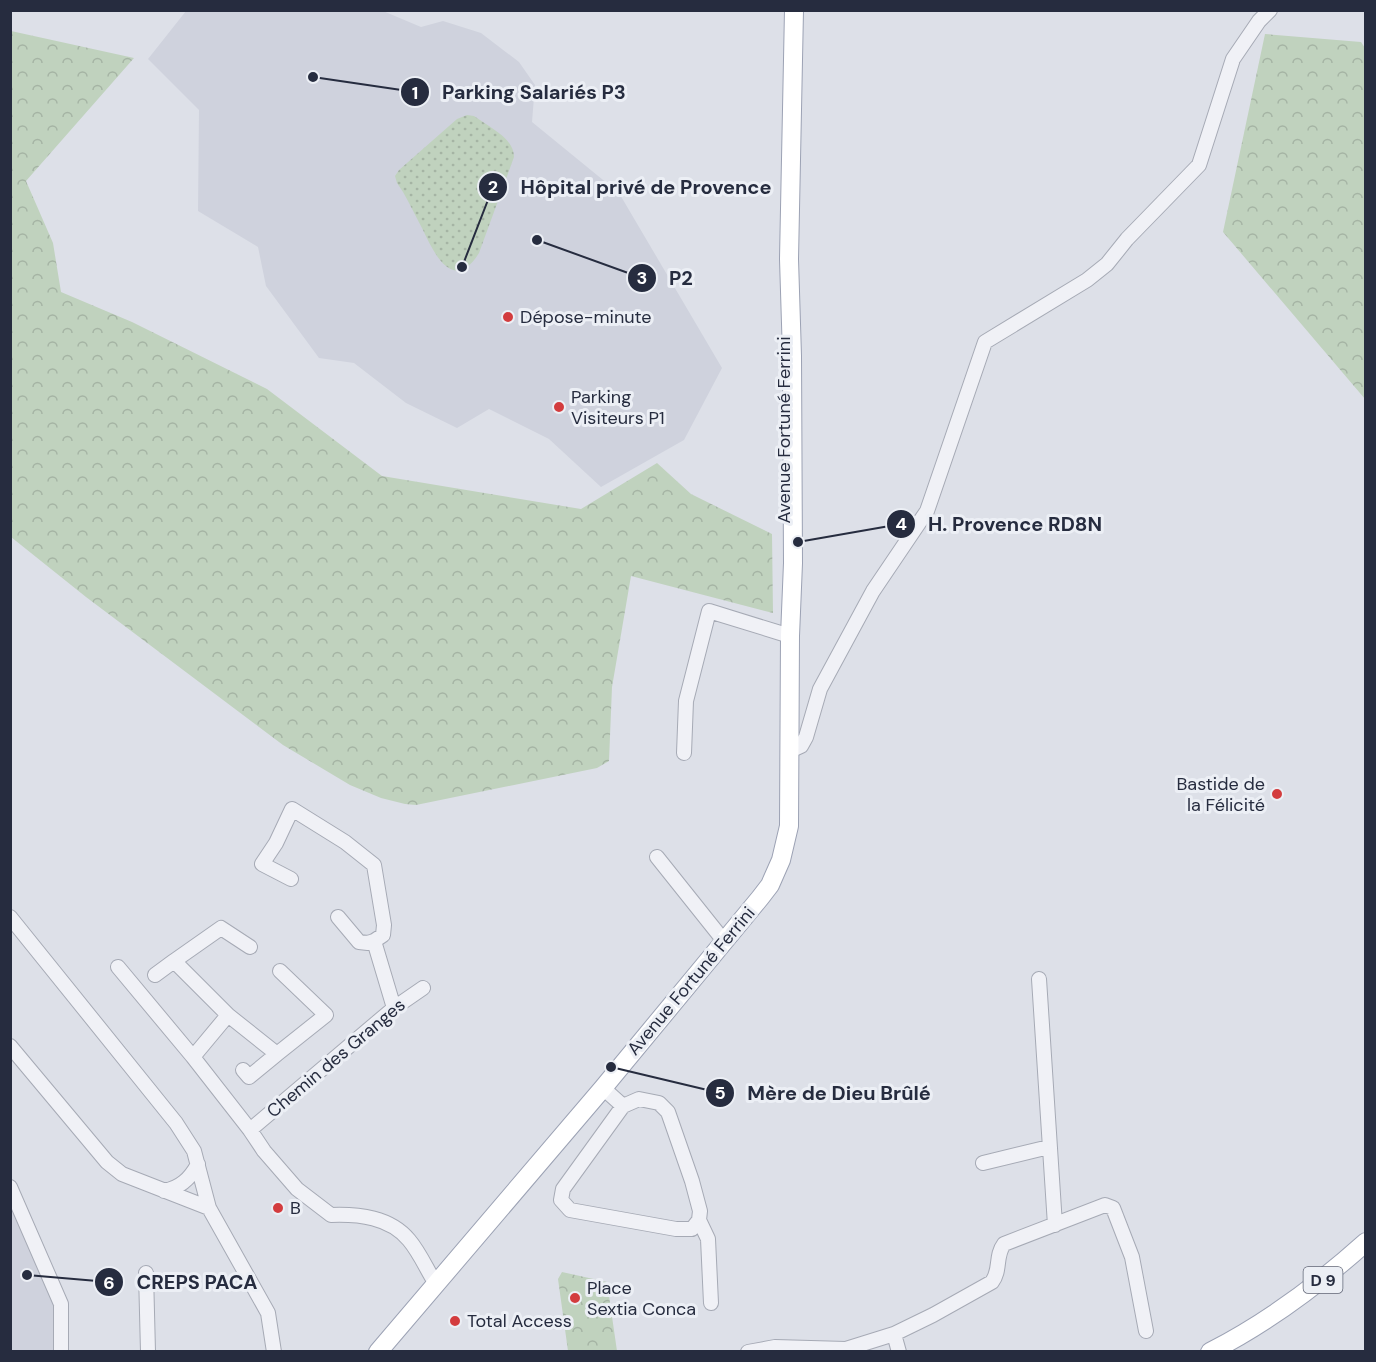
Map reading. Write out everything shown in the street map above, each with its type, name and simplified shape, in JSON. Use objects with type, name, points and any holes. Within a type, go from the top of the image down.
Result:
[{"type":"main road","name":"Avenue Fortuné Ferrini","points":[[378,1352],[603,1088],[765,891],[781,860],[789,826],[790,636],[783,544],[782,364],[789,259],[794,10]]},
{"type":"main road","name":"D 9","points":[[1209,1352],[1277,1313],[1328,1276],[1365,1242]]},
{"type":"main road","name":"D 9","points":[[1228,1352],[1255,1333],[1277,1313]]},
{"type":"street","points":[[790,751],[801,746],[806,737],[820,689],[873,591],[927,511],[985,342],[1087,280],[1107,264],[1127,239],[1199,165],[1233,59],[1259,21],[1270,10]]},
{"type":"street","points":[[684,753],[686,701],[709,611],[790,636]]},
{"type":"street","points":[[291,879],[262,864],[276,843],[292,809],[345,842],[374,866],[384,925],[383,935],[375,941],[359,942],[338,917]]},
{"type":"street","points":[[657,857],[724,941]]},
{"type":"street","points":[[10,917],[176,1123],[194,1151],[209,1208],[268,1313],[274,1352]]},
{"type":"street","points":[[155,975],[221,928],[250,947]]},
{"type":"street","points":[[375,941],[394,1008]]},
{"type":"street","points":[[174,961],[228,1015],[277,1054]]},
{"type":"street","name":"Chemin des Granges","points":[[118,968],[193,1057],[264,1151],[297,1189],[331,1215],[353,1214],[388,1223],[409,1240],[436,1284]]},
{"type":"street","points":[[243,1070],[249,1077],[326,1015],[280,971]]},
{"type":"street","points":[[1039,979],[1054,1225]]},
{"type":"street","name":"Chemin des Granges","points":[[250,1130],[394,1008],[423,988]]},
{"type":"street","points":[[193,1057],[228,1015]]},
{"type":"street","points":[[10,1046],[107,1162],[122,1174],[209,1208]]},
{"type":"street","points":[[603,1088],[623,1106]]},
{"type":"street","points":[[699,1220],[692,1228],[676,1229],[570,1210],[561,1200],[562,1189],[623,1106],[639,1099],[659,1103],[668,1112],[692,1181],[700,1211],[699,1220],[708,1239],[711,1303]]},
{"type":"street","points":[[983,1163],[1050,1147]]},
{"type":"street","points":[[164,1191],[176,1188],[192,1175],[198,1164]]},
{"type":"street","points":[[10,1187],[61,1304],[63,1351]]},
{"type":"street","points":[[748,1352],[775,1347],[846,1349],[894,1334],[992,1282],[997,1275],[999,1251],[1004,1244],[1105,1205],[1113,1208],[1132,1257],[1146,1331]]},
{"type":"street","points":[[146,1272],[148,1352]]},
{"type":"street","points":[[894,1334],[899,1352]]},
{"type":"shaded area","points":[[186,11],[383,11],[421,27],[443,21],[481,33],[519,62],[535,85],[532,122],[619,193],[722,368],[684,440],[601,487],[549,439],[489,409],[457,428],[406,403],[354,363],[319,358],[266,286],[258,247],[198,211],[199,110],[148,59]]},
{"type":"shaded area","points":[[10,1196],[53,1297],[58,1327],[54,1351],[11,1351]]},
{"type":"green space","points":[[11,31],[134,58],[26,181],[53,243],[61,292],[132,322],[267,389],[382,476],[581,509],[657,463],[691,494],[772,534],[773,613],[631,576],[612,687],[609,761],[597,768],[416,805],[381,798],[350,785],[283,745],[86,597],[11,537]]},
{"type":"green space","points":[[1265,34],[1361,42],[1365,48],[1365,399],[1223,232]]},
{"type":"green space","points":[[467,115],[474,116],[500,133],[510,144],[514,157],[479,253],[470,265],[461,270],[453,270],[439,259],[433,250],[395,176],[457,119]]},
{"type":"green space","name":"Place Sextia Conca","points":[[562,1272],[607,1282],[617,1351],[568,1351],[558,1279]]},
{"type":"place","name":"Parking Salariés P3","points":[[313,77]]},
{"type":"place","name":"P2","points":[[537,240]]},
{"type":"place","name":"Hôpital privé de Provence","points":[[462,267]]},
{"type":"place","name":"Dépose-minute","points":[[508,317]]},
{"type":"place","name":"Parking Visiteurs P1","points":[[559,407]]},
{"type":"place","name":"H. Provence RD8N","points":[[798,542]]},
{"type":"place","name":"Bastide de la Félicité","points":[[1277,794]]},
{"type":"place","name":"Mère de Dieu Brûlé","points":[[611,1067]]},
{"type":"place","name":"B","points":[[278,1208]]},
{"type":"place","name":"CREPS PACA","points":[[27,1275]]},
{"type":"place","name":"Place Sextia Conca","points":[[575,1298]]},
{"type":"place","name":"Total Access","points":[[455,1321]]}]
